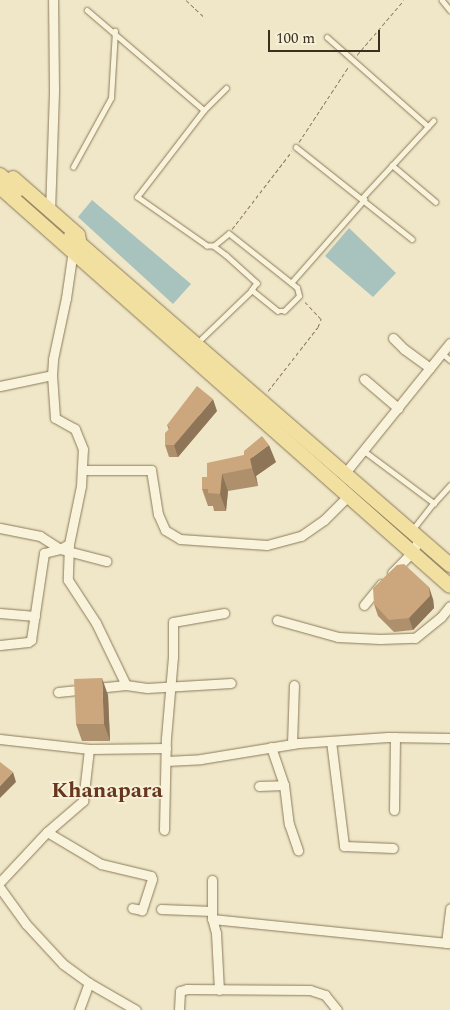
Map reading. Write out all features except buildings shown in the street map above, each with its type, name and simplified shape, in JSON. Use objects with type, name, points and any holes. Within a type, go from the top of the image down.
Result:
[{"type":"main road","points":[[0,166],[76,246],[215,379],[450,586]]},
{"type":"main road","points":[[0,175],[52,222]]},
{"type":"main road","points":[[0,186],[52,222],[78,235],[76,246]]},
{"type":"main road","points":[[0,194],[64,249],[76,246]]},
{"type":"main road","points":[[76,246],[197,343],[450,565]]},
{"type":"street","points":[[52,222],[53,0]]},
{"type":"street","points":[[76,246],[53,359],[52,375],[55,418],[75,430],[83,450],[81,486],[66,547],[68,580],[96,624],[126,686]]},
{"type":"street","points":[[393,338],[430,368]]},
{"type":"street","points":[[345,473],[450,343]]},
{"type":"street","points":[[0,386],[52,375]]},
{"type":"street","points":[[364,379],[398,408]]},
{"type":"street","points":[[82,470],[151,470],[158,514],[165,530],[180,539],[267,545],[301,536],[324,520],[348,496]]},
{"type":"street","points":[[0,528],[40,536],[106,561]]},
{"type":"street","points":[[364,605],[369,596],[412,552],[416,535]]},
{"type":"street","points":[[0,645],[31,640],[44,553],[66,547]]},
{"type":"street","points":[[276,620],[338,637],[380,640],[414,638],[441,617],[450,606]]},
{"type":"street","points":[[0,613],[35,616]]},
{"type":"street","points":[[164,830],[166,748],[173,622],[224,613]]},
{"type":"street","points":[[58,692],[126,686],[133,688],[230,684]]},
{"type":"street","points":[[292,744],[294,685]]},
{"type":"street","points":[[166,761],[201,759],[292,744],[395,737],[450,738]]},
{"type":"street","points":[[394,810],[395,737]]},
{"type":"street","points":[[0,738],[89,749],[166,748]]},
{"type":"street","points":[[331,741],[344,846],[393,848]]},
{"type":"street","points":[[271,747],[284,785],[288,824],[298,850]]},
{"type":"street","points":[[0,882],[47,832],[83,801],[89,749]]},
{"type":"street","points":[[259,786],[284,785]]},
{"type":"street","points":[[47,832],[101,864],[151,876],[152,879],[142,910],[132,908]]},
{"type":"street","points":[[212,880],[212,915],[216,933],[219,990]]},
{"type":"street","points":[[0,888],[26,924],[63,964],[89,983],[136,1010]]},
{"type":"street","points":[[161,909],[448,943],[450,908]]},
{"type":"street","points":[[79,1010],[89,983]]},
{"type":"street","points":[[179,1010],[180,991],[219,990],[310,990],[325,995],[337,1010]]},
{"type":"lane","points":[[442,0],[450,10]]},
{"type":"lane","points":[[87,10],[114,31],[204,110]]},
{"type":"lane","points":[[74,167],[111,98],[114,31]]},
{"type":"lane","points":[[327,37],[428,126]]},
{"type":"lane","points":[[197,343],[257,283],[214,246],[207,246],[198,241],[136,197],[204,110],[226,88]]},
{"type":"lane","points":[[291,283],[392,165],[433,121]]},
{"type":"lane","points":[[296,147],[412,238]]},
{"type":"lane","points":[[392,165],[436,202]]},
{"type":"lane","points":[[214,246],[229,234],[297,288],[299,296],[284,311],[278,311],[252,290]]},
{"type":"lane","points":[[442,353],[450,360]]},
{"type":"lane","points":[[363,450],[434,503]]},
{"type":"lane","points":[[416,535],[434,503],[450,485]]},
{"type":"path","points":[[186,0],[204,17]]},
{"type":"path","points":[[229,234],[296,147],[354,59],[404,0]]},
{"type":"path","points":[[268,391],[318,328],[321,319],[299,296]]},
{"type":"water","points":[[92,200],[191,284],[173,304],[78,217]]},
{"type":"water","points":[[349,228],[396,273],[373,297],[325,256]]},
{"type":"district","name":"Khanapara","points":[[107,791]]}]
